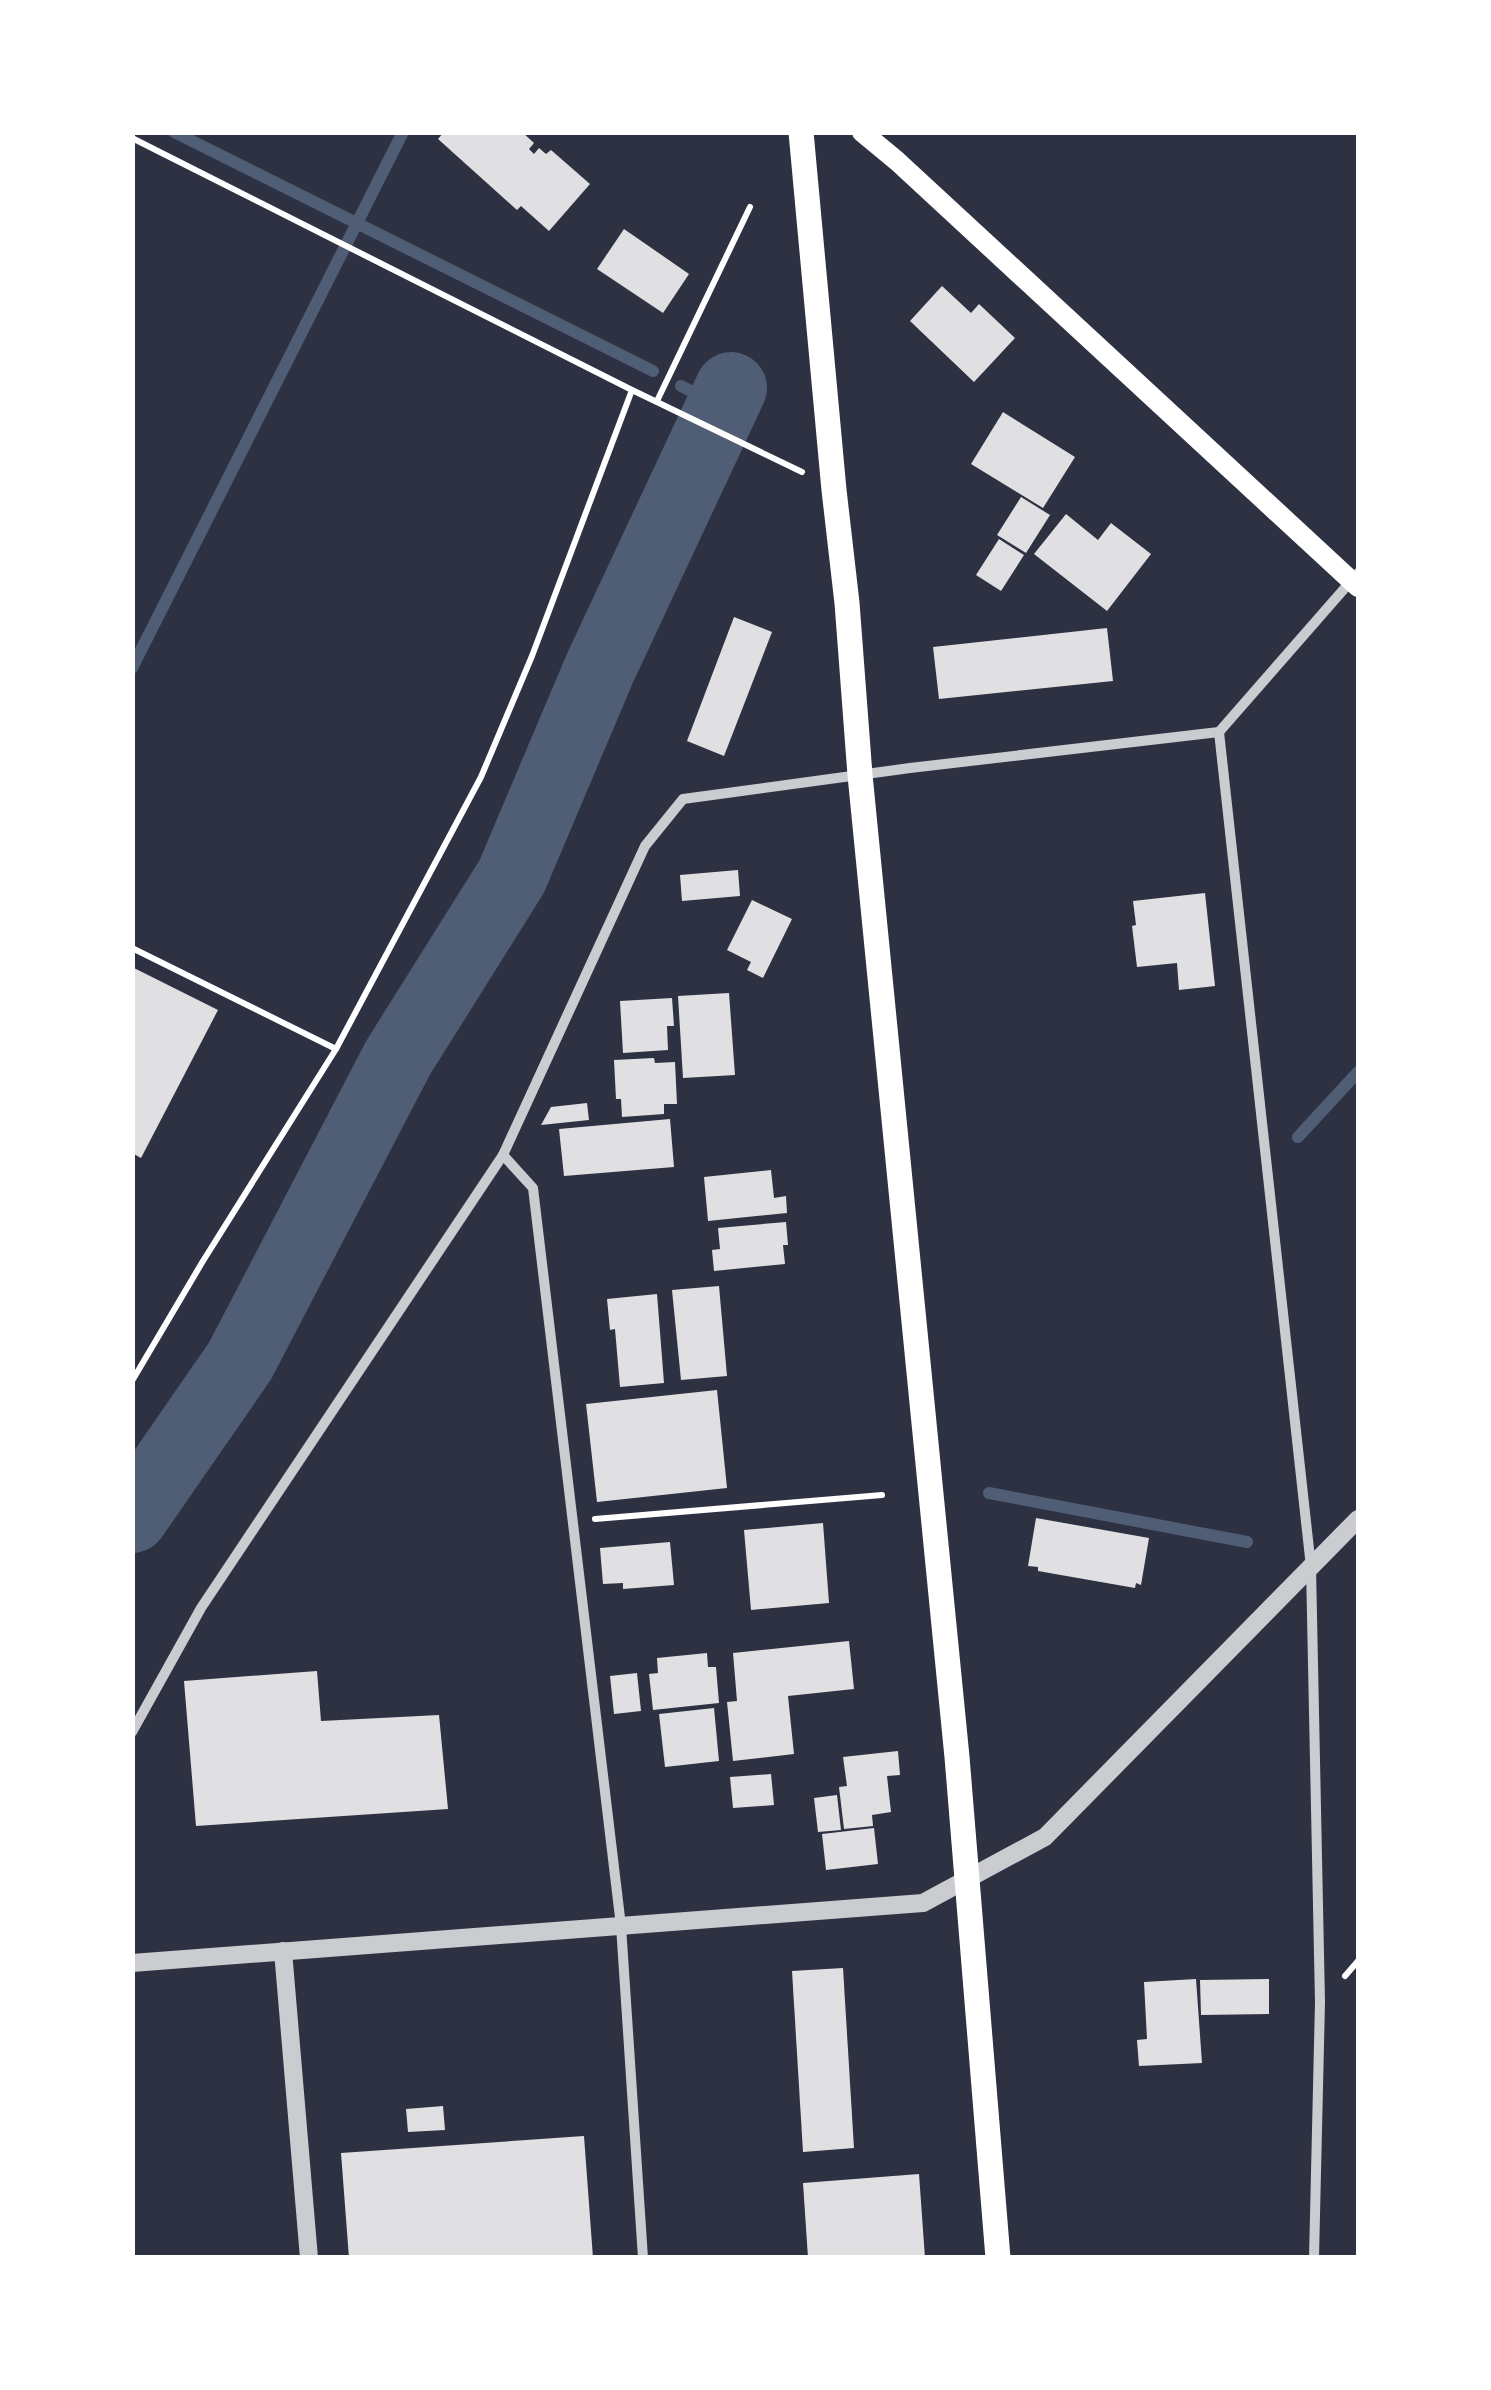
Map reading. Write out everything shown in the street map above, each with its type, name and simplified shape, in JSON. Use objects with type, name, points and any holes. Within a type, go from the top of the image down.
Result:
[{"type":"main road","points":[[801,132],[968,1879],[998,2258]]},
{"type":"main road","points":[[862,132],[1356,580]]},
{"type":"street","points":[[132,1732],[202,1608],[503,1155],[645,846],[683,799],[1219,732],[1356,580]]},
{"type":"street","points":[[1219,732],[1311,1566],[1320,2002],[1314,2258]]},
{"type":"street","points":[[503,1155],[533,1188],[621,1926],[643,2258]]},
{"type":"street","points":[[132,1963],[923,1904],[1046,1837],[1358,1519]]},
{"type":"street","points":[[283,1951],[309,2258]]},
{"type":"path","points":[[132,138],[632,390],[760,450]]},
{"type":"path","points":[[657,401],[750,206]]},
{"type":"path","points":[[132,1381],[336,1049],[482,776],[532,656],[632,390]]},
{"type":"path","points":[[132,948],[336,1049]]},
{"type":"path","points":[[574,1521],[882,1495]]},
{"type":"building","points":[[444,132],[522,132],[534,143],[529,149],[534,154],[539,148],[546,154],[551,150],[590,184],[549,231],[521,206],[517,210],[438,139]]},
{"type":"building","points":[[624,229],[689,274],[663,313],[597,269]]},
{"type":"building","points":[[942,286],[971,313],[979,304],[1015,338],[974,382],[910,321]]},
{"type":"building","points":[[1003,412],[1075,457],[1043,508],[971,464]]},
{"type":"building","points":[[1021,497],[1050,515],[1026,553],[997,535]]},
{"type":"building","points":[[1066,514],[1098,540],[1111,523],[1151,554],[1107,611],[1034,554]]},
{"type":"building","points":[[999,539],[1024,555],[1001,591],[976,575]]},
{"type":"building","points":[[734,617],[772,632],[724,756],[687,741]]},
{"type":"building","points":[[1107,628],[1113,681],[939,699],[933,647]]},
{"type":"building","points":[[738,870],[740,896],[682,901],[680,875]]},
{"type":"building","points":[[1205,893],[1215,986],[1179,990],[1177,963],[1137,967],[1133,901]]},
{"type":"building","points":[[752,900],[792,919],[763,978],[747,970],[751,962],[727,950]]},
{"type":"building","points":[[132,967],[218,1010],[141,1158],[132,1153]]},
{"type":"building","points":[[729,993],[735,1075],[683,1078],[678,996]]},
{"type":"building","points":[[672,998],[674,1026],[667,1026],[668,1050],[623,1053],[620,1001]]},
{"type":"building","points":[[654,1058],[655,1063],[675,1062],[677,1104],[664,1104],[664,1114],[622,1117],[621,1099],[616,1099],[614,1060]]},
{"type":"building","points":[[587,1103],[589,1120],[541,1125],[551,1107]]},
{"type":"building","points":[[670,1119],[674,1167],[564,1176],[559,1129]]},
{"type":"building","points":[[771,1170],[774,1198],[786,1196],[787,1213],[708,1221],[704,1177]]},
{"type":"building","points":[[786,1222],[785,1264],[714,1271],[712,1250],[720,1249],[718,1228]]},
{"type":"building","points":[[719,1286],[727,1376],[681,1380],[672,1290]]},
{"type":"building","points":[[657,1294],[664,1383],[620,1387],[615,1329],[610,1330],[607,1299]]},
{"type":"building","points":[[717,1390],[727,1488],[597,1502],[586,1404]]},
{"type":"building","points":[[1036,1518],[1149,1538],[1141,1585],[1136,1583],[1135,1588],[1028,1566]]},
{"type":"building","points":[[823,1523],[829,1603],[751,1610],[744,1530]]},
{"type":"building","points":[[670,1542],[674,1585],[623,1589],[623,1583],[603,1584],[600,1548]]},
{"type":"building","points":[[849,1641],[854,1689],[788,1696],[794,1754],[733,1761],[727,1702],[737,1701],[733,1653]]},
{"type":"building","points":[[707,1653],[708,1667],[716,1667],[719,1703],[653,1710],[649,1674],[658,1673],[657,1658]]},
{"type":"building","points":[[317,1671],[321,1721],[439,1715],[448,1809],[196,1826],[184,1681]]},
{"type":"building","points":[[637,1673],[641,1711],[614,1714],[610,1676]]},
{"type":"building","points":[[714,1708],[719,1761],[665,1767],[659,1714]]},
{"type":"building","points":[[898,1751],[900,1775],[887,1776],[891,1812],[872,1815],[873,1826],[844,1829],[839,1787],[847,1786],[843,1757]]},
{"type":"building","points":[[771,1774],[774,1805],[733,1808],[730,1777]]},
{"type":"building","points":[[837,1795],[841,1830],[818,1832],[814,1798]]},
{"type":"building","points":[[874,1828],[878,1864],[826,1870],[822,1834]]},
{"type":"building","points":[[843,1968],[854,2148],[803,2152],[792,1971]]},
{"type":"building","points":[[1196,1979],[1202,2063],[1139,2066],[1137,2040],[1147,2039],[1144,1982]]},
{"type":"building","points":[[1269,1979],[1269,2014],[1201,2015],[1200,1980]]},
{"type":"building","points":[[443,2106],[445,2130],[408,2132],[406,2109]]},
{"type":"building","points":[[584,2136],[593,2258],[349,2258],[341,2153]]},
{"type":"building","points":[[919,2174],[925,2258],[808,2258],[803,2183]]},
{"type":"waterway","points":[[174,132],[653,371]]},
{"type":"waterway","points":[[132,668],[403,132]]},
{"type":"waterway","points":[[681,386],[722,407]]},
{"type":"waterway","points":[[132,1517],[240,1361],[398,1058],[512,876],[600,668],[731,388]]},
{"type":"waterway","points":[[1298,1137],[1358,1072]]},
{"type":"waterway","points":[[989,1493],[1247,1542]]}]
